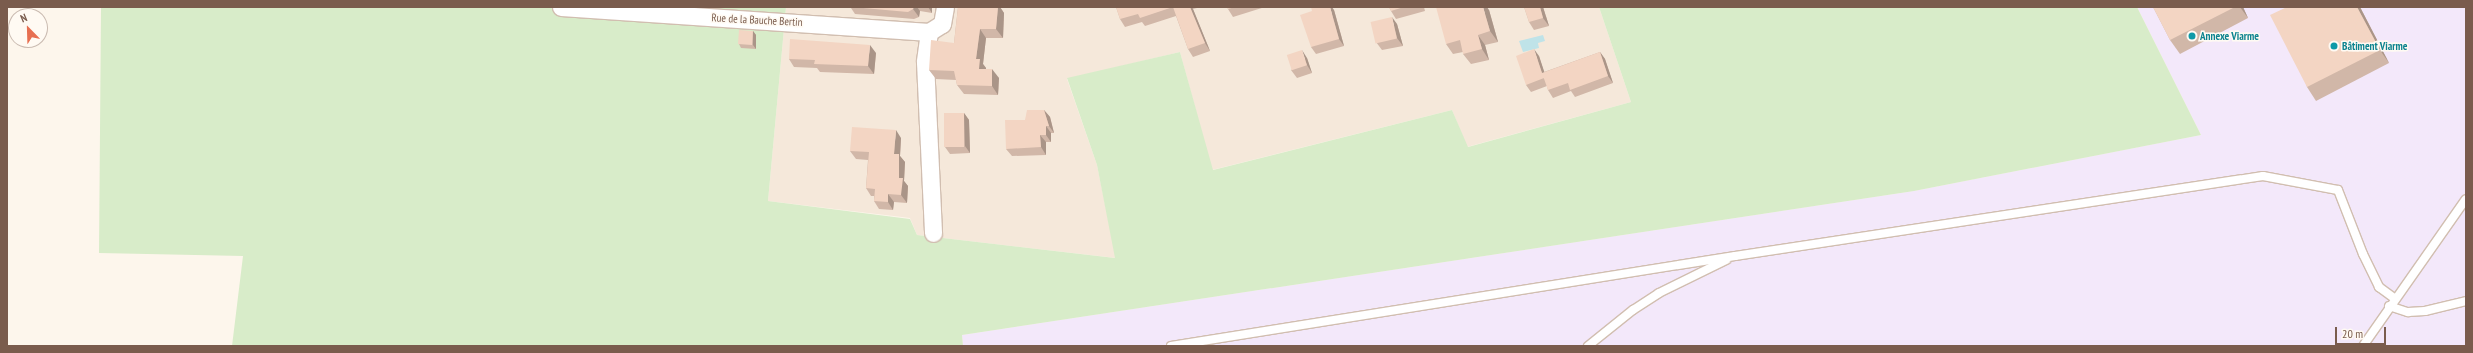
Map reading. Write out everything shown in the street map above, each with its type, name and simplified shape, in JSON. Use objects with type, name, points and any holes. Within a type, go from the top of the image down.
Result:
[{"type":"street","name":"Rue de la Bauche Bertin","points":[[562,7],[929,32]]},
{"type":"street","points":[[933,233],[925,62],[929,32],[942,24],[946,7]]},
{"type":"lane","points":[[1170,346],[1735,256],[2264,176],[2338,190],[2363,254],[2379,287],[2394,298]]},
{"type":"lane","points":[[2363,346],[2394,298],[2466,200]]},
{"type":"lane","points":[[1588,346],[1633,310],[1659,293],[1735,256]]},
{"type":"lane","points":[[2389,306],[2396,310],[2419,312],[2466,301]]},
{"type":"shaded area","points":[[786,7],[1599,7],[1631,102],[1467,147],[1452,110],[1212,170],[1180,52],[1067,79],[1097,165],[1116,258],[917,235],[910,218],[768,201]]},
{"type":"shaded area","points":[[2137,7],[2466,7],[2466,346],[963,346],[962,335],[1914,191],[2201,135]]},
{"type":"green space","points":[[101,7],[786,7],[768,201],[910,219],[917,235],[1115,258],[1097,165],[1067,78],[1180,52],[1213,170],[1452,110],[1468,147],[1631,102],[1599,7],[2137,7],[2201,135],[1914,191],[962,335],[963,346],[232,346],[243,256],[99,253]]},
{"type":"water","points":[[1543,35],[1545,41],[1538,43],[1539,48],[1523,52],[1519,41]]},
{"type":"building","points":[[852,7],[914,7],[908,12]]},
{"type":"building","points":[[958,7],[998,7],[996,29],[980,29],[976,59],[980,59],[979,69],[992,69],[992,86],[957,85],[954,71],[929,70],[931,40],[954,43]]},
{"type":"building","points":[[1116,7],[1173,7],[1140,18],[1138,14],[1120,19]]},
{"type":"building","points":[[1173,7],[1190,7],[1205,43],[1188,49]]},
{"type":"building","points":[[1311,7],[1330,7],[1339,39],[1311,47],[1300,15],[1312,11]]},
{"type":"building","points":[[1389,7],[1404,7],[1391,11]]},
{"type":"building","points":[[1436,7],[1483,7],[1490,31],[1478,35],[1482,49],[1463,54],[1460,40],[1446,44]]},
{"type":"building","points":[[1524,7],[1540,7],[1543,18],[1529,22]]},
{"type":"building","points":[[2153,7],[2235,7],[2170,40]]},
{"type":"building","name":"Bâtiment Viarme","points":[[2287,7],[2357,7],[2380,50],[2307,87],[2270,15]]},
{"type":"building","points":[[1392,17],[1397,38],[1376,43],[1371,22]]},
{"type":"building","points":[[739,30],[753,31],[752,45],[738,44]]},
{"type":"building","points":[[790,39],[870,45],[868,66],[814,64],[815,60],[789,59]]},
{"type":"building","points":[[1534,49],[1542,73],[1600,52],[1608,76],[1570,90],[1568,83],[1548,90],[1544,78],[1526,85],[1516,56]]},
{"type":"building","points":[[1302,50],[1307,65],[1292,70],[1287,55]]},
{"type":"building","points":[[1027,110],[1044,110],[1049,126],[1046,126],[1046,135],[1040,135],[1041,147],[1006,149],[1005,120],[1025,120]]},
{"type":"building","points":[[944,113],[964,113],[964,147],[944,147]]},
{"type":"building","points":[[852,127],[896,130],[894,154],[899,154],[899,178],[903,178],[901,195],[888,194],[888,202],[874,201],[875,189],[866,188],[869,152],[850,151]]},
{"type":"place","name":"Annexe Viarme","points":[[2192,36]]},
{"type":"place","name":"Bâtiment Viarme","points":[[2334,46]]}]
